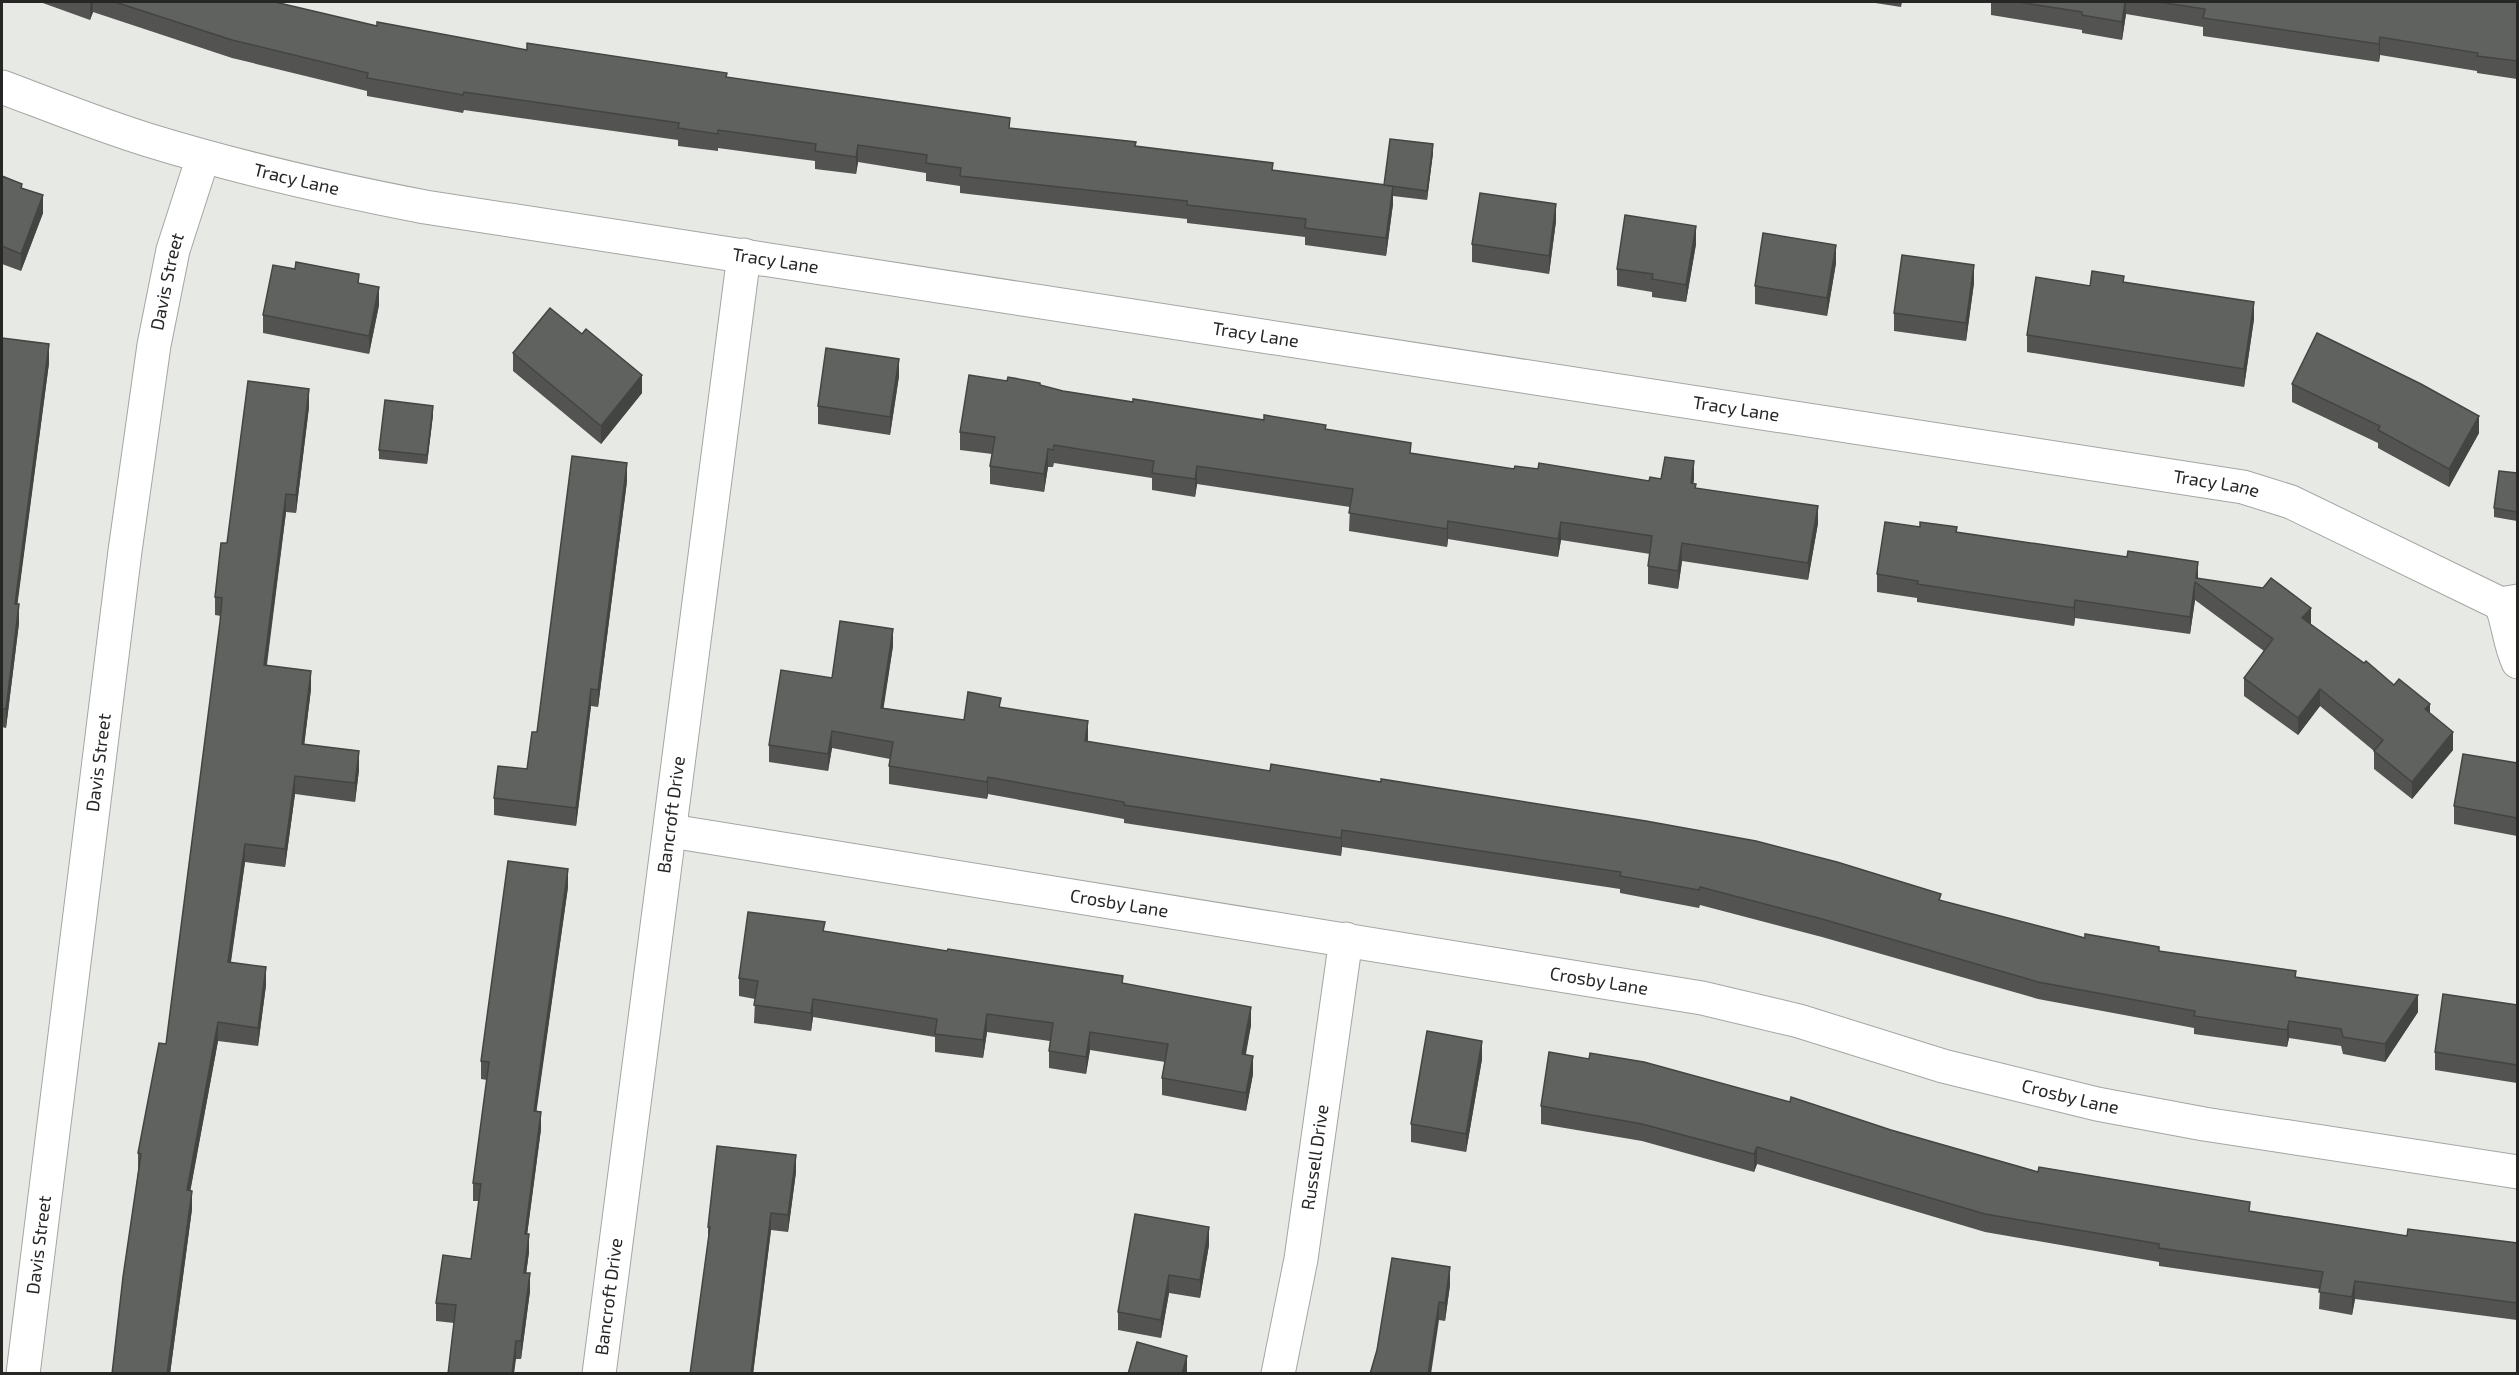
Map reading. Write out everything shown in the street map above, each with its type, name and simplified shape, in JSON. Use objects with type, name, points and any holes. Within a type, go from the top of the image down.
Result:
[{"type":"street","name":"Tracy Lane","points":[[2,87],[145,139],[203,157],[350,193],[425,207],[2242,487],[2291,502],[2509,603],[2511,646],[2517,662]]},
{"type":"street","name":"Davis Street","points":[[23,1374],[125,551],[154,345],[173,250],[203,157]]},
{"type":"street","name":"Bancroft Drive","points":[[599,1374],[625,1159],[671,831],[744,255]]},
{"type":"street","name":"Crosby Lane","points":[[671,831],[1702,998],[1799,1021],[1943,1066],[2097,1104],[2204,1124],[2517,1172]]},
{"type":"street","name":"Russell Drive","points":[[1278,1374],[1300,1259],[1346,939]]},
{"type":"building","points":[[115,2],[275,2],[377,26],[377,22],[527,50],[527,43],[727,73],[726,77],[1010,118],[1009,128],[1136,142],[1135,146],[1273,163],[1272,170],[1393,186],[1386,238],[1305,228],[1306,219],[1187,205],[1187,201],[960,176],[961,168],[926,163],[927,155],[858,145],[856,157],[815,151],[816,144],[718,130],[718,134],[678,128],[679,123],[464,92],[463,95],[367,78],[368,73],[232,40]]},
{"type":"building","points":[[2018,2],[2125,2],[2122,22],[2082,15],[2082,12]]},
{"type":"building","points":[[2159,2],[2517,2],[2517,61],[2477,56],[2478,53],[2380,37],[2379,44],[2203,18],[2205,9]]},
{"type":"building","points":[[1390,139],[1433,144],[1427,191],[1384,185]]},
{"type":"building","points":[[2,176],[22,184],[21,188],[43,195],[21,254],[2,246]]},
{"type":"building","points":[[1480,193],[1556,204],[1549,256],[1472,244]]},
{"type":"building","points":[[1625,215],[1696,226],[1686,285],[1652,279],[1653,274],[1617,269]]},
{"type":"building","points":[[1763,233],[1836,245],[1827,298],[1755,286]]},
{"type":"building","points":[[1902,255],[1974,265],[1966,323],[1894,313]]},
{"type":"building","points":[[296,262],[359,274],[358,283],[379,287],[369,336],[263,315],[273,265],[295,269]]},
{"type":"building","points":[[2092,271],[2124,276],[2123,282],[2254,302],[2244,369],[2027,335],[2036,277],[2090,286]]},
{"type":"building","points":[[550,308],[582,334],[586,329],[642,375],[601,426],[513,353]]},
{"type":"building","points":[[2317,333],[2421,384],[2479,416],[2449,469],[2378,430],[2380,426],[2292,384]]},
{"type":"building","points":[[2,338],[49,344],[15,604],[19,604],[6,709],[2,709]]},
{"type":"building","points":[[826,348],[899,359],[890,417],[818,406]]},
{"type":"building","points":[[969,375],[1007,381],[1008,377],[1040,383],[1040,385],[1063,391],[1133,402],[1133,399],[1264,420],[1264,415],[1326,425],[1325,429],[1411,443],[1410,453],[1514,469],[1515,466],[1538,469],[1539,463],[1649,481],[1650,477],[1661,479],[1665,457],[1694,461],[1691,483],[1696,484],[1695,488],[1818,506],[1808,563],[1682,543],[1678,571],[1648,566],[1652,536],[1561,522],[1558,539],[1448,521],[1447,529],[1349,513],[1353,489],[1197,466],[1195,479],[1152,473],[1154,461],[1054,445],[1053,450],[1048,449],[1044,474],[990,466],[995,437],[960,432]]},
{"type":"building","points":[[248,381],[309,389],[296,495],[286,494],[264,665],[311,671],[302,744],[359,751],[355,783],[295,776],[285,849],[245,844],[228,962],[266,967],[258,1028],[218,1022],[187,1190],[192,1191],[167,1374],[112,1374],[141,1154],[138,1153],[159,1043],[166,1044],[220,622],[222,598],[215,597],[221,543],[227,543]]},
{"type":"building","points":[[385,400],[433,406],[427,455],[379,450]]},
{"type":"building","points":[[572,456],[627,463],[598,690],[591,689],[576,808],[494,798],[498,766],[527,769],[532,732],[537,732]]},
{"type":"building","points":[[2499,471],[2517,473],[2517,512],[2494,508]]},
{"type":"building","points":[[1885,522],[1920,527],[1920,522],[1957,527],[1956,532],[2127,557],[2128,551],[2198,562],[2196,578],[2263,588],[2271,578],[2311,608],[2302,618],[2364,663],[2366,661],[2394,685],[2399,679],[2430,704],[2425,709],[2453,732],[2412,782],[2374,751],[2383,740],[2320,689],[2298,718],[2244,678],[2273,639],[2195,582],[2190,617],[2075,600],[2074,608],[1917,584],[1918,581],[1877,574]]},
{"type":"building","points":[[840,621],[893,629],[881,708],[964,720],[968,692],[1001,698],[999,707],[1088,721],[1085,741],[1270,771],[1271,764],[1381,782],[1381,779],[1756,841],[1837,862],[1941,894],[1939,900],[2085,938],[2085,934],[2159,947],[2159,951],[2296,971],[2295,977],[2418,995],[2385,1044],[2343,1037],[2341,1029],[2289,1021],[2287,1030],[2194,1016],[2195,1011],[2038,982],[1822,919],[1700,887],[1699,890],[1620,876],[1621,872],[1342,830],[1341,838],[1124,805],[1124,802],[988,777],[987,782],[889,766],[893,742],[832,731],[828,754],[769,745],[781,670],[832,678]]},
{"type":"building","points":[[2463,754],[2517,763],[2517,818],[2454,806]]},
{"type":"building","points":[[508,861],[568,869],[534,1111],[541,1112],[525,1234],[529,1234],[524,1273],[530,1273],[521,1341],[516,1341],[512,1374],[448,1374],[456,1305],[436,1303],[443,1255],[471,1259],[481,1184],[473,1183],[489,1062],[481,1061]]},
{"type":"building","points":[[748,912],[825,922],[823,931],[1123,976],[1122,983],[1251,1007],[1242,1054],[1253,1056],[1246,1093],[1162,1078],[1168,1044],[1090,1032],[1086,1057],[1049,1051],[1053,1023],[987,1014],[983,1040],[935,1034],[937,1019],[813,999],[811,1013],[754,1005],[758,981],[739,978]]},
{"type":"building","points":[[2443,994],[2517,1005],[2517,1065],[2435,1052]]},
{"type":"building","points":[[1427,1031],[1482,1041],[1466,1134],[1411,1124]]},
{"type":"building","points":[[1549,1052],[1589,1059],[1590,1053],[1644,1062],[1790,1102],[1791,1097],[1891,1130],[2038,1172],[2039,1167],[2250,1202],[2249,1211],[2407,1236],[2408,1229],[2517,1243],[2517,1303],[2355,1281],[2352,1297],[2319,1292],[2323,1272],[2159,1248],[2159,1244],[1985,1214],[1757,1147],[1754,1154],[1642,1124],[1541,1106]]},
{"type":"building","points":[[717,1146],[796,1155],[788,1215],[771,1213],[751,1374],[690,1374],[710,1227],[708,1227]]},
{"type":"building","points":[[1135,1214],[1209,1227],[1200,1280],[1169,1275],[1161,1320],[1118,1312]]},
{"type":"building","points":[[1392,1258],[1450,1267],[1445,1303],[1439,1302],[1428,1374],[1370,1374],[1377,1350]]},
{"type":"building","points":[[1137,1342],[1187,1356],[1182,1374],[1128,1374]]}]
